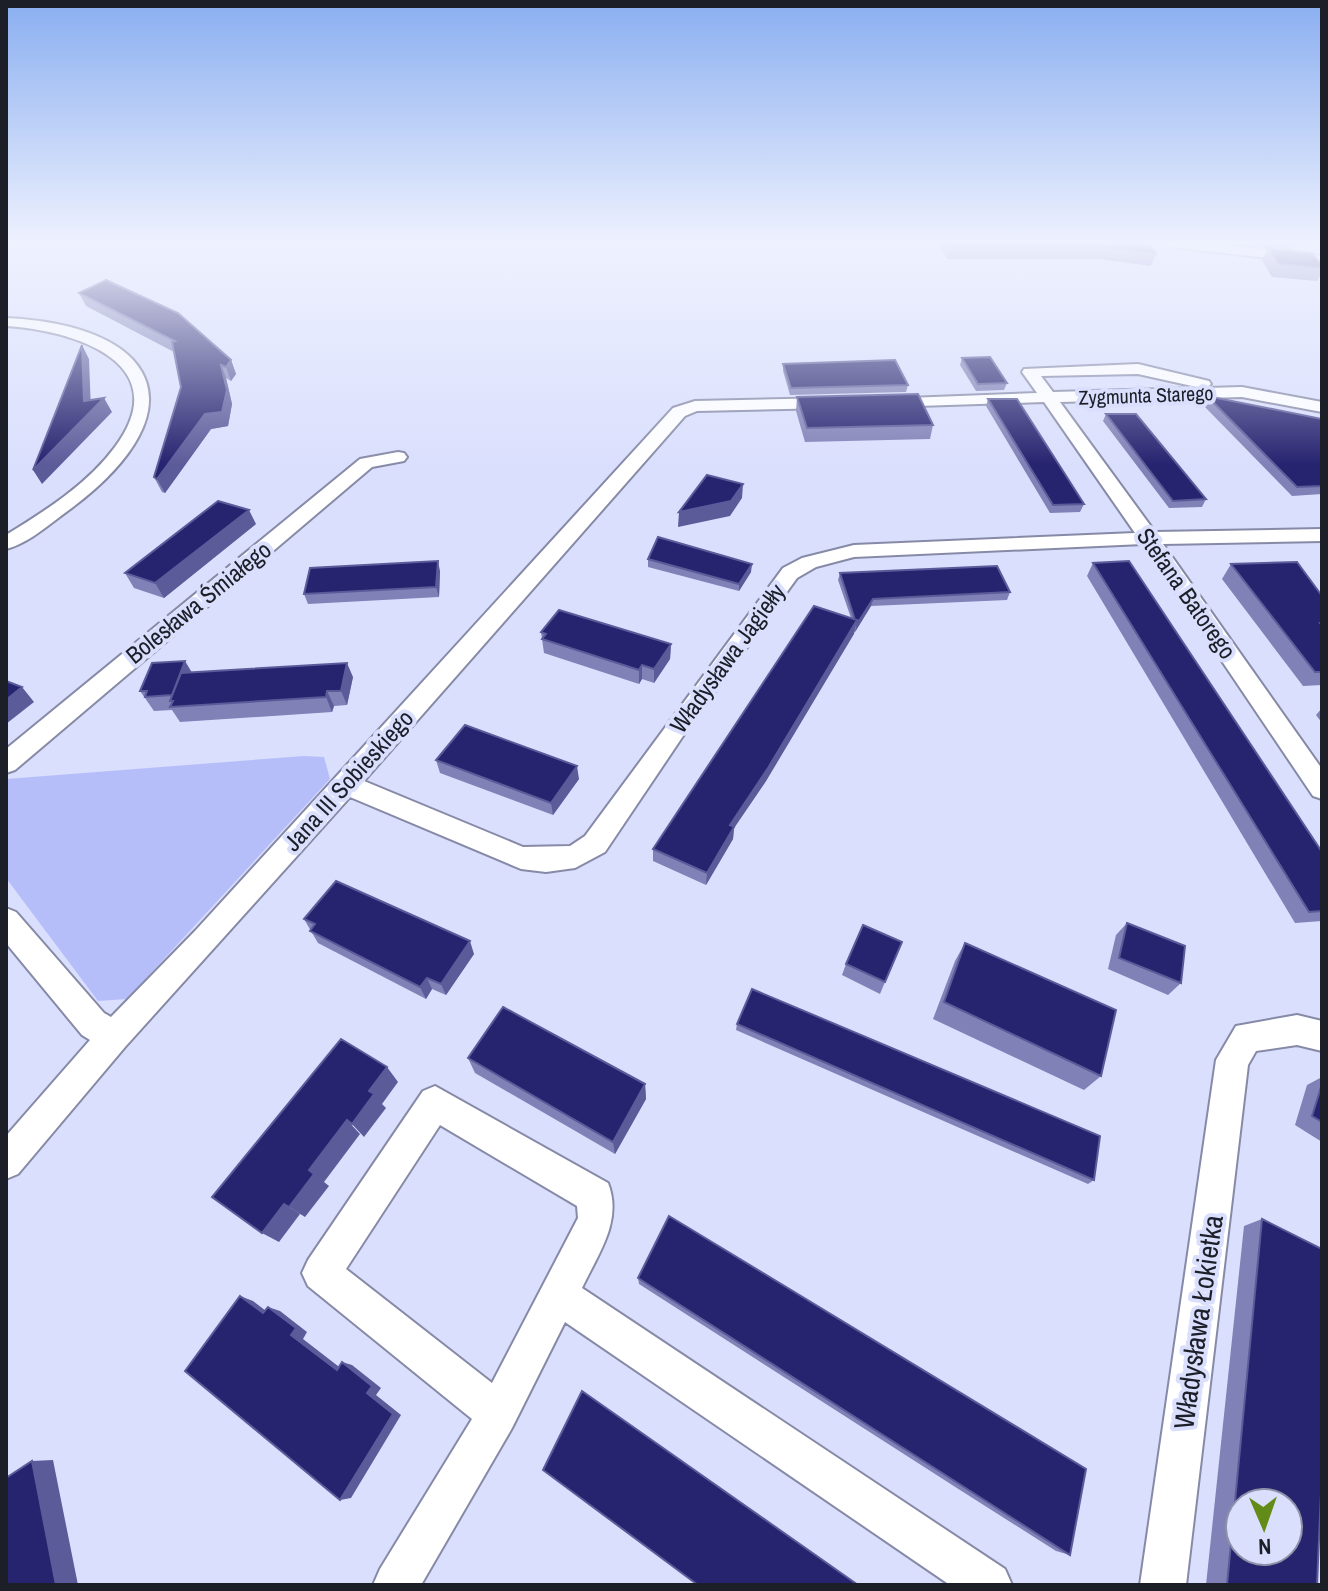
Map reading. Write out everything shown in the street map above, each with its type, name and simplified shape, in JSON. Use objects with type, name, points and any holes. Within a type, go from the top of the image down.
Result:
[{"type":"street","points":[[6,322],[75,332],[100,342],[129,364],[144,395],[139,420],[105,469],[73,499],[6,543]]},
{"type":"street","name":"Zygmunta Starego","points":[[1050,398],[1030,372],[1138,369],[1322,407]]},
{"type":"street","name":"Zygmunta Starego","points":[[695,406],[1242,392]]},
{"type":"street","name":"Stefana Batorego","points":[[1050,398],[1322,789]]},
{"type":"street","name":"Jana III Sobieskiego","points":[[6,1162],[114,1036],[205,940],[671,420],[679,412],[695,406]]},
{"type":"street","name":"Bolesława Śmiałego","points":[[6,763],[366,463],[398,457]]},
{"type":"street","name":"Władysława Jagiełły","points":[[343,783],[521,858],[546,860],[575,857],[595,844],[674,730],[790,573],[809,562],[854,551],[1149,538],[1322,535]]},
{"type":"street","points":[[6,921],[93,1024],[114,1036]]},
{"type":"street","name":"Władysława Łokietka","points":[[1163,1585],[1232,1060],[1247,1037],[1297,1030],[1322,1036]]},
{"type":"street","points":[[396,1585],[498,1414],[596,1220],[595,1196],[435,1103],[321,1273],[498,1414]]},
{"type":"street","points":[[560,1296],[989,1585]]},
{"type":"shaded area","points":[[324,757],[330,779],[127,999],[98,1001],[6,878],[6,779]]},
{"type":"building","points":[[127,317],[183,317],[231,360],[226,367],[221,365],[227,390],[222,412],[205,414],[157,479],[154,477],[181,387],[172,342],[175,341]]},
{"type":"building","points":[[82,345],[84,401],[104,398],[33,470]]},
{"type":"building","points":[[990,357],[1007,383],[978,384],[962,358]]},
{"type":"building","points":[[895,360],[908,385],[791,388],[783,364]]},
{"type":"building","points":[[918,394],[933,425],[807,428],[797,397]]},
{"type":"building","points":[[1207,396],[1322,419],[1322,486],[1297,487]]},
{"type":"building","points":[[988,399],[1017,399],[1084,504],[1053,505]]},
{"type":"building","points":[[1106,414],[1136,414],[1206,499],[1173,501]]},
{"type":"building","points":[[707,475],[743,484],[731,501],[679,512]]},
{"type":"building","points":[[218,501],[249,510],[155,583],[125,573]]},
{"type":"building","points":[[658,537],[752,564],[739,584],[648,559]]},
{"type":"building","points":[[438,561],[436,587],[304,594],[310,568]]},
{"type":"building","points":[[1129,561],[1322,852],[1322,911],[1309,912],[1093,563]]},
{"type":"building","points":[[1297,562],[1322,596],[1322,672],[1315,672],[1231,564]]},
{"type":"building","points":[[997,566],[1010,592],[873,599],[857,624],[840,573]]},
{"type":"building","points":[[814,606],[857,620],[730,825],[734,827],[707,873],[653,849]]},
{"type":"building","points":[[559,610],[671,644],[654,669],[642,665],[639,670],[542,639],[546,634],[541,632]]},
{"type":"building","points":[[185,661],[172,695],[145,697],[147,691],[140,691],[152,663]]},
{"type":"building","points":[[347,663],[341,691],[327,691],[326,697],[170,707],[181,673]]},
{"type":"building","points":[[6,681],[22,687],[6,700]]},
{"type":"building","points":[[465,725],[577,766],[551,803],[436,760]]},
{"type":"building","points":[[336,881],[470,941],[441,984],[427,978],[420,987],[310,931],[315,924],[304,919]]},
{"type":"building","points":[[1127,923],[1185,946],[1181,983],[1119,958]]},
{"type":"building","points":[[863,925],[902,942],[885,982],[846,964]]},
{"type":"building","points":[[965,943],[1116,1010],[1101,1076],[944,1002]]},
{"type":"building","points":[[752,989],[1100,1136],[1094,1180],[737,1024]]},
{"type":"building","points":[[503,1007],[645,1084],[613,1142],[468,1058]]},
{"type":"building","points":[[341,1039],[387,1067],[369,1091],[374,1094],[352,1124],[347,1120],[309,1170],[314,1174],[289,1207],[284,1204],[262,1233],[212,1197]]},
{"type":"building","points":[[1322,1084],[1322,1122],[1312,1116]]},
{"type":"building","points":[[669,1216],[1086,1469],[1070,1555],[638,1278]]},
{"type":"building","points":[[1262,1219],[1322,1249],[1322,1470],[1317,1585],[1227,1585],[1229,1567],[1304,1567],[1304,1487],[1236,1487]]},
{"type":"building","points":[[240,1296],[263,1313],[268,1307],[296,1328],[291,1335],[337,1370],[342,1362],[372,1386],[367,1393],[393,1414],[340,1500],[185,1371]]},
{"type":"building","points":[[582,1391],[858,1585],[698,1585],[543,1470]]},
{"type":"building","points":[[32,1461],[56,1585],[6,1585],[6,1478]]}]
